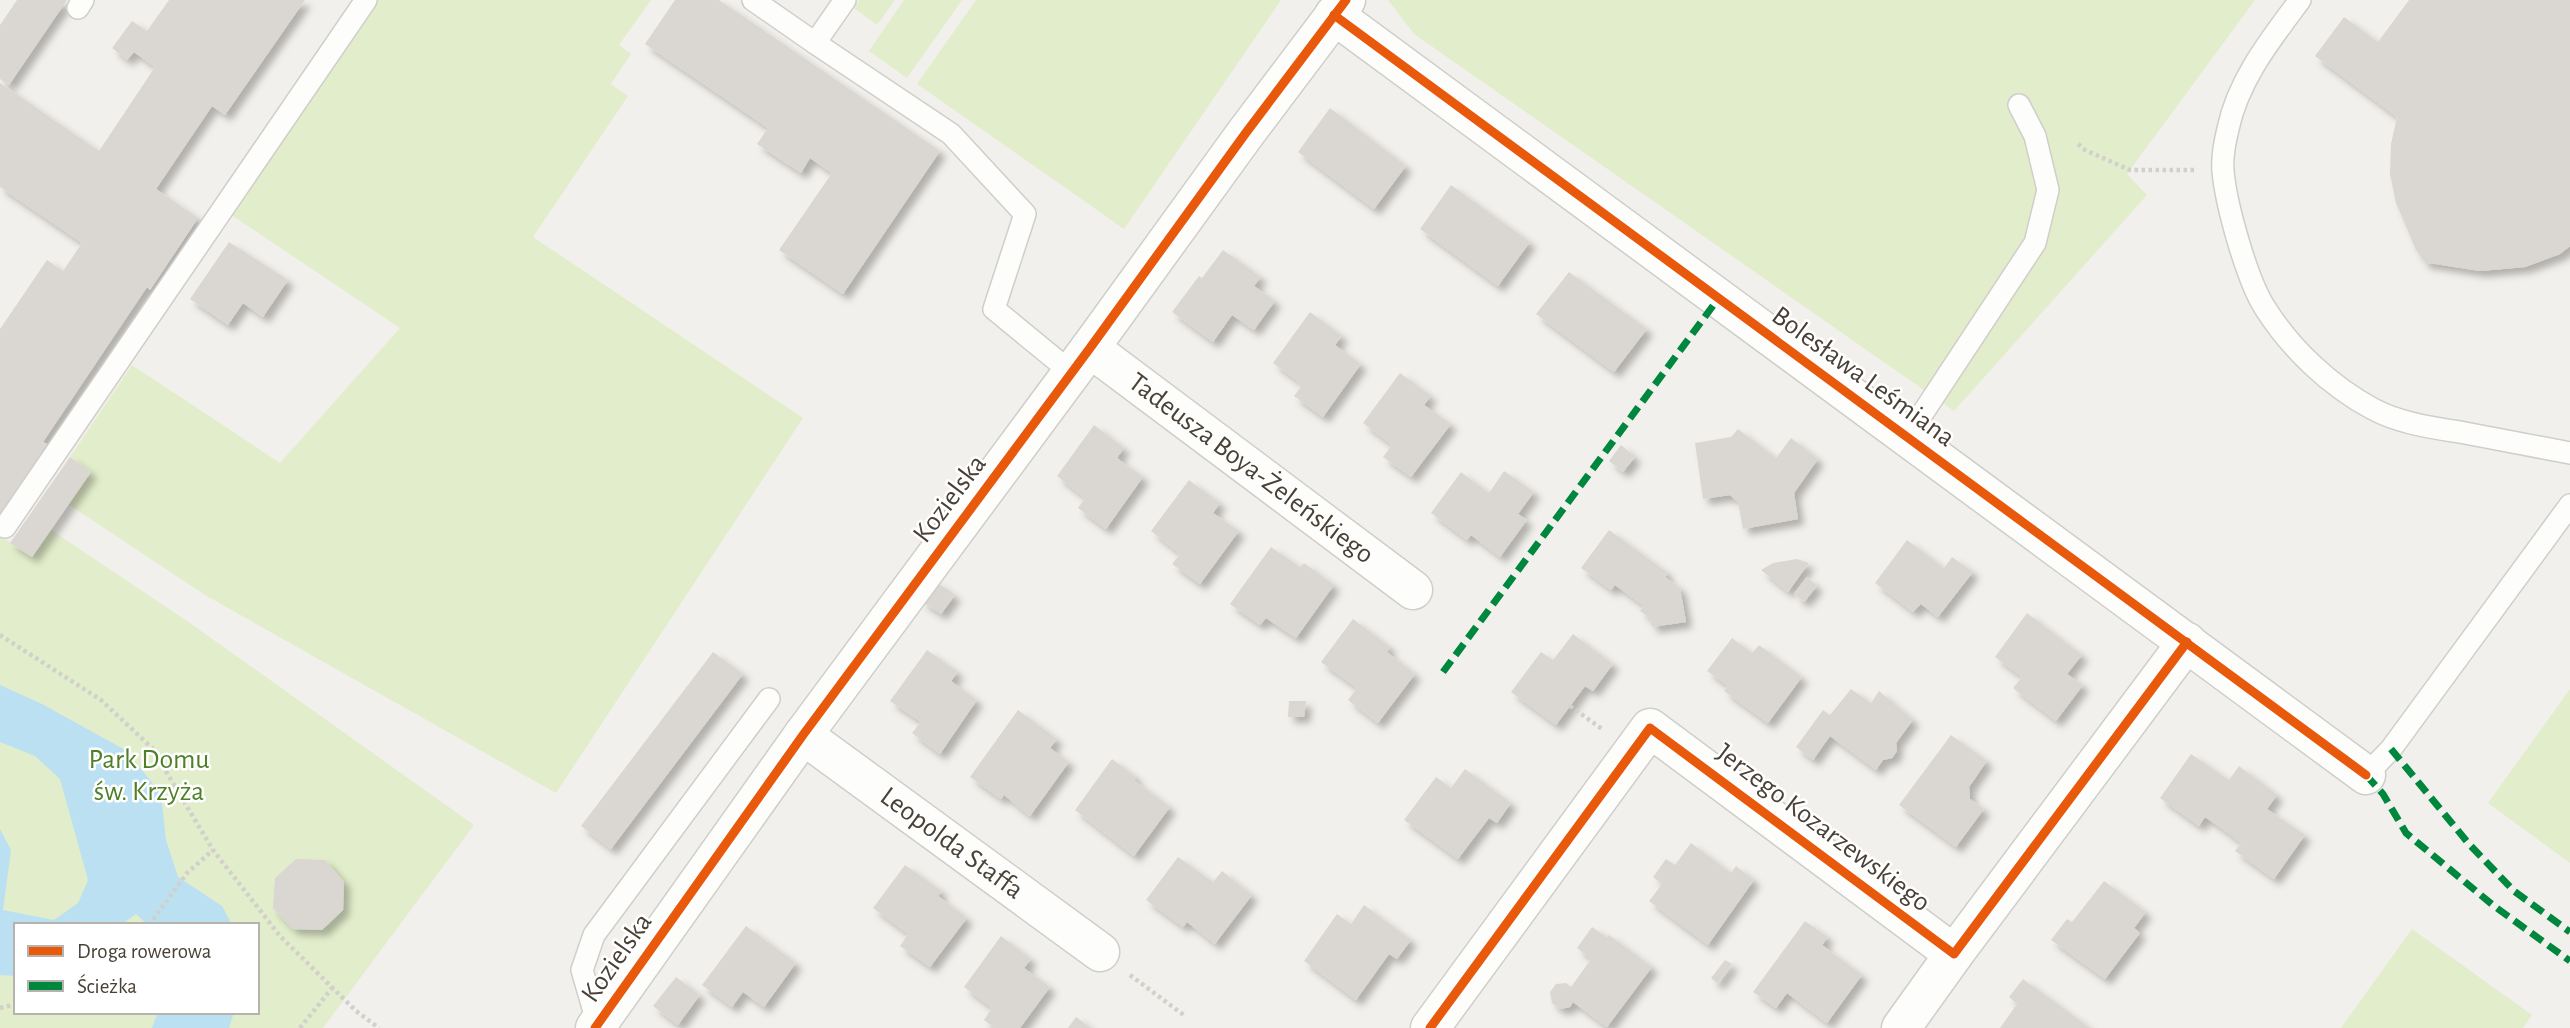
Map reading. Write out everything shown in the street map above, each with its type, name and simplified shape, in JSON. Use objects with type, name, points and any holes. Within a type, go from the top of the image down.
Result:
[{"type":"street","name":"Kozielska","points":[[598,1027],[803,735],[1340,8]]},
{"type":"street","name":"Bolesława Leśmiana","points":[[1340,8],[1907,437],[2366,775]]},
{"type":"street","name":"Tadeusza Boya-Żeleńskiego","points":[[1081,361],[1413,590]]},
{"type":"street","points":[[1901,1028],[2188,642]]},
{"type":"street","name":"Jerzego Kozarzewskiego","points":[[1430,1028],[1650,728],[1954,954]]},
{"type":"street","name":"Leopolda Staffa","points":[[803,735],[1100,952]]},
{"type":"lane","points":[[5,527],[366,0]]},
{"type":"lane","points":[[753,0],[951,134],[1025,214],[994,309],[1081,361]]},
{"type":"lane","points":[[815,43],[845,0]]},
{"type":"lane","points":[[2300,0],[2241,88],[2228,129],[2223,170],[2231,215],[2263,306],[2294,346],[2333,383],[2374,410],[2417,425],[2570,453]]},
{"type":"lane","points":[[1907,437],[2035,243],[2048,190],[2035,136],[2019,105]]},
{"type":"lane","points":[[2366,775],[2391,749],[2570,505]]},
{"type":"lane","points":[[598,1027],[582,970],[594,934],[769,699]]},
{"type":"path","points":[[2078,144],[2085,150],[2130,170],[2223,170]]},
{"type":"path","points":[[0,635],[101,700],[152,748],[213,850],[280,936],[356,1011],[379,1028]]},
{"type":"path","points":[[1570,706],[1608,734]]},
{"type":"path","points":[[150,923],[187,873],[213,850]]},
{"type":"path","points":[[1100,952],[1185,1016]]},
{"type":"path","points":[[300,1028],[332,988]]},
{"type":"green space","points":[[376,0],[651,0],[619,45],[631,54],[611,84],[628,96],[533,237],[803,418],[556,793],[205,595],[68,504],[90,472],[70,457],[132,365],[280,463],[400,328],[230,214]]},
{"type":"green space","points":[[859,0],[895,0],[877,25],[854,8]]},
{"type":"green space","points":[[904,0],[962,0],[907,78],[869,51]]},
{"type":"green space","points":[[976,0],[1281,0],[1124,229],[917,84]]},
{"type":"green space","points":[[1388,0],[2255,0],[2127,174],[2147,195],[1954,411],[1414,34]]},
{"type":"green space","name":"Park Domu św. Krzyża","points":[[51,530],[187,621],[474,825],[323,1028],[0,1028],[0,536],[32,557]]},
{"type":"green space","points":[[2570,689],[2570,863],[2488,803]]},
{"type":"green space","points":[[2412,929],[2532,1015],[2523,1028],[2341,1028]]},
{"type":"water","points":[[0,685],[42,704],[127,751],[161,794],[166,840],[178,877],[222,906],[231,923],[146,923],[136,914],[124,923],[14,923],[14,976],[0,975],[0,829],[11,850],[3,910],[54,920],[78,903],[88,880],[60,779],[35,756],[0,742]]},
{"type":"water","points":[[157,1014],[233,1014],[229,1028],[152,1028]]},
{"type":"building","points":[[17,0],[67,0],[9,85],[0,79],[0,25]]},
{"type":"building","points":[[169,0],[305,0],[225,115],[212,106],[156,189],[198,218],[150,290],[147,287],[43,442],[47,444],[0,515],[0,329],[47,260],[63,271],[82,243],[0,187],[0,83],[99,151],[155,67],[134,52],[127,60],[112,48],[132,21],[147,31]]},
{"type":"building","points":[[675,0],[719,0],[940,151],[843,294],[779,250],[832,173],[810,158],[801,173],[757,144],[768,128],[645,44]]},
{"type":"building","points":[[2409,0],[2570,0],[2570,246],[2560,254],[2525,267],[2480,271],[2429,263],[2427,265],[2416,250],[2396,203],[2390,174],[2391,144],[2397,117],[2315,56],[2344,17],[2378,42]]},
{"type":"building","points":[[1330,108],[1406,166],[1374,209],[1298,152]]},
{"type":"building","points":[[1451,185],[1530,242],[1498,286],[1420,229]]},
{"type":"building","points":[[229,242],[288,280],[263,317],[243,303],[228,325],[190,299]]},
{"type":"building","points":[[1223,250],[1261,277],[1254,286],[1275,301],[1254,330],[1232,315],[1213,342],[1172,312]]},
{"type":"building","points":[[1569,272],[1647,329],[1614,372],[1536,314]]},
{"type":"building","points":[[1310,312],[1342,336],[1335,345],[1361,364],[1323,417],[1294,396],[1301,387],[1297,384],[1299,382],[1273,363]]},
{"type":"building","points":[[1400,373],[1431,396],[1424,405],[1451,424],[1411,477],[1383,457],[1392,445],[1363,423]]},
{"type":"building","points":[[1094,425],[1124,448],[1117,458],[1143,477],[1106,529],[1078,508],[1085,498],[1057,476]]},
{"type":"building","points":[[1738,429],[1776,458],[1791,438],[1818,459],[1794,493],[1798,519],[1743,529],[1738,502],[1730,495],[1703,499],[1695,443],[1731,437]]},
{"type":"building","points":[[1621,445],[1635,457],[1623,472],[1609,461]]},
{"type":"building","points":[[70,457],[91,472],[32,557],[10,543]]},
{"type":"building","points":[[1504,471],[1534,492],[1518,514],[1527,520],[1500,557],[1471,535],[1467,540],[1431,513],[1461,472],[1489,493]]},
{"type":"building","points":[[1189,480],[1220,503],[1213,513],[1239,531],[1200,584],[1172,564],[1180,554],[1151,531]]},
{"type":"building","points":[[1609,530],[1668,573],[1665,577],[1680,588],[1686,622],[1652,627],[1650,618],[1640,611],[1644,606],[1615,585],[1611,590],[1581,568]]},
{"type":"building","points":[[1907,540],[1944,568],[1952,557],[1973,572],[1938,617],[1921,604],[1913,612],[1875,583]]},
{"type":"building","points":[[1271,547],[1300,567],[1304,563],[1334,585],[1296,638],[1266,618],[1260,625],[1230,604]]},
{"type":"building","points":[[1797,559],[1809,563],[1788,592],[1761,570],[1773,563]]},
{"type":"building","points":[[1807,577],[1817,586],[1804,602],[1794,594]]},
{"type":"building","points":[[935,581],[955,595],[941,614],[921,601]]},
{"type":"building","points":[[2027,613],[2082,655],[2067,674],[2083,685],[2056,721],[2013,688],[2022,677],[1995,657]]},
{"type":"building","points":[[1353,619],[1390,647],[1387,652],[1415,674],[1378,723],[1348,700],[1357,688],[1321,662]]},
{"type":"building","points":[[1573,634],[1613,664],[1593,691],[1585,686],[1556,725],[1511,692],[1541,652],[1553,660]]},
{"type":"building","points":[[1732,638],[1752,653],[1759,645],[1802,677],[1768,723],[1724,691],[1728,686],[1707,671]]},
{"type":"building","points":[[927,650],[958,672],[951,681],[977,700],[940,754],[912,733],[921,722],[890,701]]},
{"type":"building","points":[[713,652],[743,674],[611,849],[581,826]]},
{"type":"building","points":[[1851,689],[1871,703],[1879,691],[1913,720],[1896,743],[1897,751],[1892,758],[1883,760],[1876,770],[1830,736],[1813,760],[1796,747],[1823,710],[1830,715]]},
{"type":"building","points":[[1289,701],[1306,701],[1304,717],[1288,717]]},
{"type":"building","points":[[1018,710],[1057,739],[1050,748],[1069,762],[1030,816],[1004,795],[1001,799],[970,777]]},
{"type":"building","points":[[1951,735],[1987,761],[1969,787],[1970,799],[1984,809],[1956,847],[1899,805]]},
{"type":"building","points":[[2191,754],[2229,780],[2239,766],[2277,795],[2267,809],[2305,835],[2274,879],[2235,851],[2241,843],[2224,830],[2205,817],[2199,826],[2160,798]]},
{"type":"building","points":[[1112,759],[1136,777],[1134,780],[1170,807],[1134,856],[1075,810]]},
{"type":"building","points":[[1465,769],[1511,803],[1497,823],[1489,818],[1458,859],[1404,820],[1436,777],[1451,788]]},
{"type":"building","points":[[1691,843],[1731,873],[1736,866],[1754,880],[1708,945],[1649,901],[1662,884],[1653,877],[1666,859],[1675,865]]},
{"type":"building","points":[[1178,857],[1213,882],[1222,871],[1252,895],[1215,944],[1187,922],[1183,927],[1146,900]]},
{"type":"building","points":[[296,859],[325,860],[344,882],[343,910],[322,930],[293,929],[273,908],[275,878]]},
{"type":"building","points":[[905,865],[942,891],[938,896],[967,918],[930,967],[900,946],[908,934],[873,908]]},
{"type":"building","points":[[2104,881],[2146,912],[2134,928],[2140,933],[2105,979],[2051,940],[2067,919],[2072,922]]},
{"type":"building","points":[[1364,905],[1411,940],[1397,959],[1389,954],[1356,1000],[1304,961],[1337,914],[1351,924]]},
{"type":"building","points":[[1805,921],[1828,937],[1822,945],[1862,975],[1827,1023],[1787,993],[1776,1008],[1753,992]]},
{"type":"building","points":[[746,926],[796,963],[764,1007],[743,992],[732,1007],[702,985]]},
{"type":"building","points":[[1592,927],[1607,937],[1609,935],[1652,967],[1607,1027],[1573,1002],[1570,1007],[1560,1009],[1552,1003],[1550,992],[1556,984],[1566,983],[1571,987],[1591,959],[1577,948]]},
{"type":"building","points":[[1001,936],[1031,959],[1024,968],[1050,987],[1020,1028],[995,1028],[984,1020],[992,1008],[964,987]]},
{"type":"building","points":[[1725,960],[1732,964],[1718,984],[1711,978]]},
{"type":"building","points":[[676,977],[700,995],[678,1025],[653,1006]]},
{"type":"building","points":[[2023,979],[2090,1028],[2000,1028],[2017,1004],[2009,997]]},
{"type":"building","points":[[1076,1017],[1091,1028],[1068,1028]]},
{"type":"marked path","points":[[1443,672],[1718,299]]},
{"type":"marked path","points":[[2391,749],[2469,844],[2514,891],[2570,932]]},
{"type":"marked path","points":[[2366,775],[2383,794],[2406,833],[2494,906],[2570,961]]},
{"type":"cycle path","points":[[595,1028],[803,735],[1346,0]]},
{"type":"cycle path","points":[[1334,15],[2366,775]]},
{"type":"cycle path","points":[[1430,1028],[1650,728],[1954,954],[2187,642]]}]
